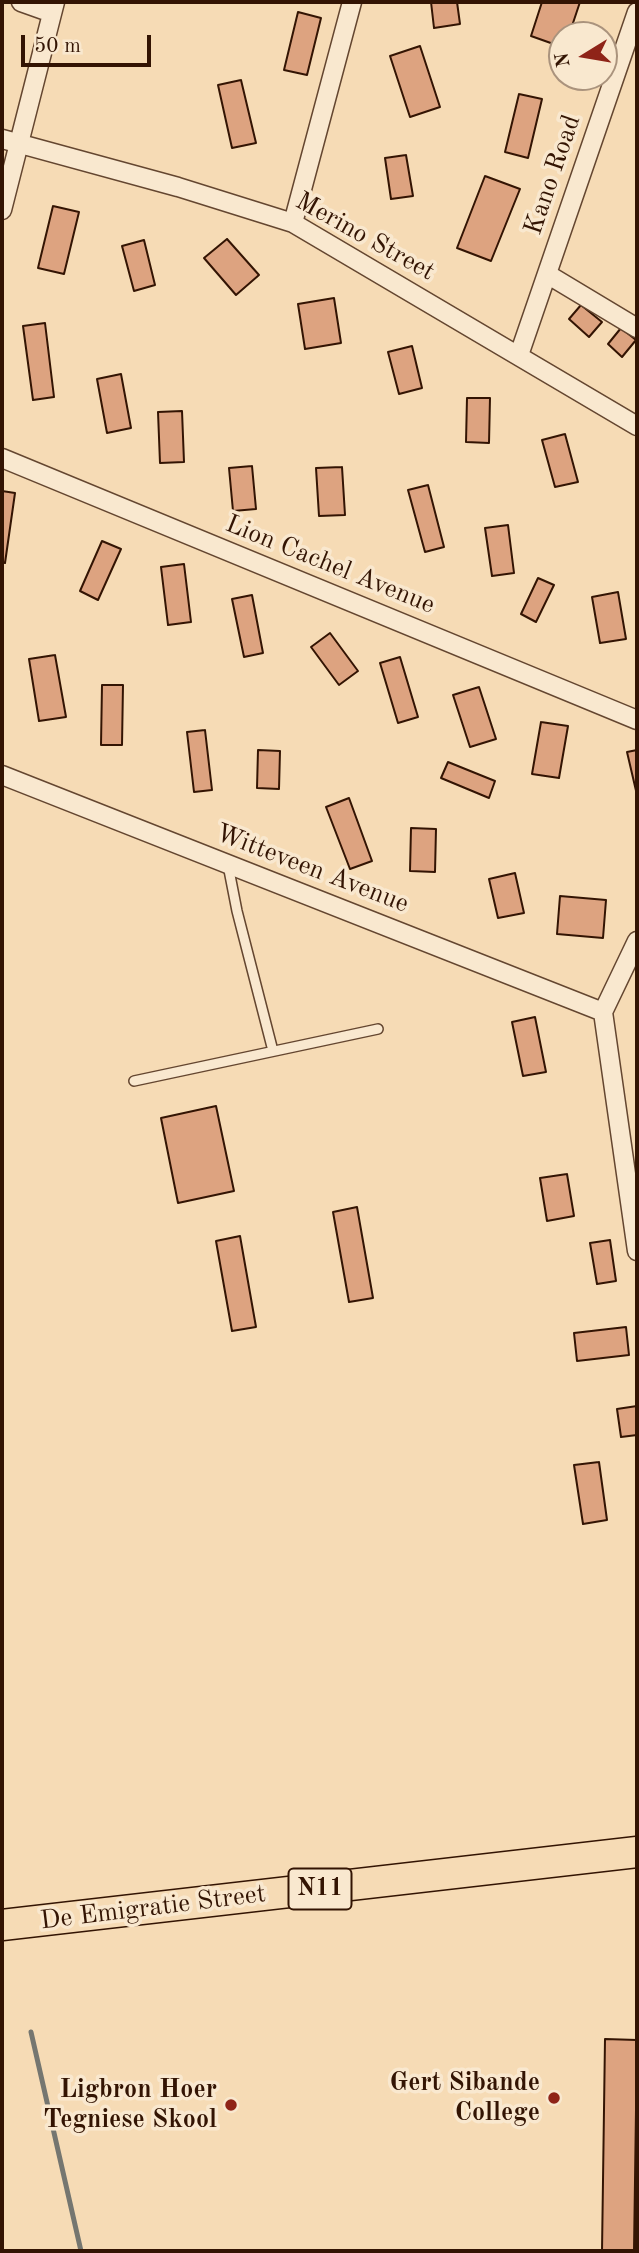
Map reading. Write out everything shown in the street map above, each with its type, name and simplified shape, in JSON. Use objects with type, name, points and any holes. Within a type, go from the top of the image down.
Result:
[{"type":"highway","name":"De Emigratie Street","points":[[2,1925],[637,1852]]},
{"type":"street","points":[[2,210],[10,141],[53,8],[21,2]]},
{"type":"street","points":[[293,223],[352,2]]},
{"type":"street","name":"Kano Road","points":[[519,355],[637,12]]},
{"type":"street","name":"Merino Street","points":[[10,141],[178,187],[293,223],[637,426]]},
{"type":"street","points":[[547,274],[637,328]]},
{"type":"street","name":"Lion Cachel Avenue","points":[[2,458],[637,720]]},
{"type":"street","name":"Witteveen Avenue","points":[[2,775],[603,1012]]},
{"type":"street","points":[[637,941],[603,1012],[637,1251]]},
{"type":"lane","points":[[228,865],[273,1051]]},
{"type":"lane","points":[[134,1081],[378,1028]]},
{"type":"building","points":[[431,2],[457,2],[460,24],[434,28]]},
{"type":"building","points":[[542,2],[580,2],[574,21],[548,21],[548,42],[531,36]]},
{"type":"building","points":[[298,12],[321,18],[307,75],[284,70]]},
{"type":"building","points":[[420,46],[440,107],[410,117],[390,56]]},
{"type":"building","points":[[241,80],[256,143],[232,148],[218,85]]},
{"type":"building","points":[[519,94],[542,99],[528,158],[505,152]]},
{"type":"building","points":[[406,155],[413,196],[391,199],[385,158]]},
{"type":"building","points":[[485,176],[520,189],[491,261],[457,248]]},
{"type":"building","points":[[53,206],[79,212],[64,274],[38,268]]},
{"type":"building","points":[[227,239],[259,275],[236,295],[204,258]]},
{"type":"building","points":[[144,240],[155,285],[134,291],[122,246]]},
{"type":"building","points":[[334,298],[341,343],[305,349],[298,304]]},
{"type":"building","points":[[581,305],[602,322],[589,337],[569,319]]},
{"type":"building","points":[[45,323],[54,397],[33,400],[23,326]]},
{"type":"building","points":[[621,328],[636,340],[622,357],[608,344]]},
{"type":"building","points":[[412,346],[422,388],[399,394],[388,352]]},
{"type":"building","points":[[121,374],[131,428],[107,433],[97,379]]},
{"type":"building","points":[[467,398],[490,398],[489,443],[466,442]]},
{"type":"building","points":[[182,411],[184,462],[160,463],[158,412]]},
{"type":"building","points":[[565,434],[578,482],[555,487],[542,440]]},
{"type":"building","points":[[252,466],[256,509],[233,511],[229,468]]},
{"type":"building","points":[[342,467],[345,515],[319,516],[316,468]]},
{"type":"building","points":[[428,485],[444,547],[425,552],[408,490]]},
{"type":"building","points":[[2,491],[15,493],[5,563],[2,562]]},
{"type":"building","points":[[508,525],[514,573],[492,576],[485,528]]},
{"type":"building","points":[[102,541],[121,549],[98,600],[80,591]]},
{"type":"building","points":[[184,564],[191,622],[168,625],[161,567]]},
{"type":"building","points":[[538,578],[554,585],[536,622],[521,614]]},
{"type":"building","points":[[618,592],[626,639],[600,643],[592,597]]},
{"type":"building","points":[[252,595],[263,653],[244,657],[232,599]]},
{"type":"building","points":[[330,633],[358,671],[339,685],[311,647]]},
{"type":"building","points":[[55,655],[66,717],[39,721],[29,659]]},
{"type":"building","points":[[400,657],[418,717],[398,723],[380,663]]},
{"type":"building","points":[[102,685],[123,685],[122,745],[101,745]]},
{"type":"building","points":[[479,687],[496,739],[470,747],[453,695]]},
{"type":"building","points":[[541,722],[568,726],[559,778],[532,774]]},
{"type":"building","points":[[205,730],[212,790],[194,792],[187,732]]},
{"type":"building","points":[[258,750],[280,751],[279,789],[257,788]]},
{"type":"building","points":[[637,750],[637,795],[627,752]]},
{"type":"building","points":[[448,762],[495,781],[489,798],[441,778]]},
{"type":"building","points":[[349,798],[372,861],[350,869],[326,807]]},
{"type":"building","points":[[411,828],[436,829],[435,872],[410,871]]},
{"type":"building","points":[[515,873],[524,913],[498,918],[489,879]]},
{"type":"building","points":[[560,896],[606,900],[603,938],[557,934]]},
{"type":"building","points":[[535,1017],[546,1072],[523,1076],[512,1022]]},
{"type":"building","points":[[216,1106],[234,1191],[178,1203],[161,1118]]},
{"type":"building","points":[[567,1174],[574,1216],[547,1221],[540,1178]]},
{"type":"building","points":[[357,1207],[373,1298],[349,1302],[333,1212]]},
{"type":"building","points":[[240,1236],[256,1327],[232,1331],[216,1241]]},
{"type":"building","points":[[610,1240],[616,1281],[597,1284],[590,1243]]},
{"type":"building","points":[[626,1327],[629,1355],[577,1361],[574,1333]]},
{"type":"building","points":[[637,1406],[637,1435],[621,1437],[617,1409]]},
{"type":"building","points":[[599,1462],[607,1520],[583,1524],[574,1465]]},
{"type":"building","points":[[605,2039],[637,2040],[634,2251],[602,2251]]},
{"type":"waterway","points":[[31,2032],[81,2251]]},
{"type":"place","name":"Gert Sibande College","points":[[554,2098]]},
{"type":"place","name":"Ligbron Hoer Tegniese Skool","points":[[231,2105]]}]
